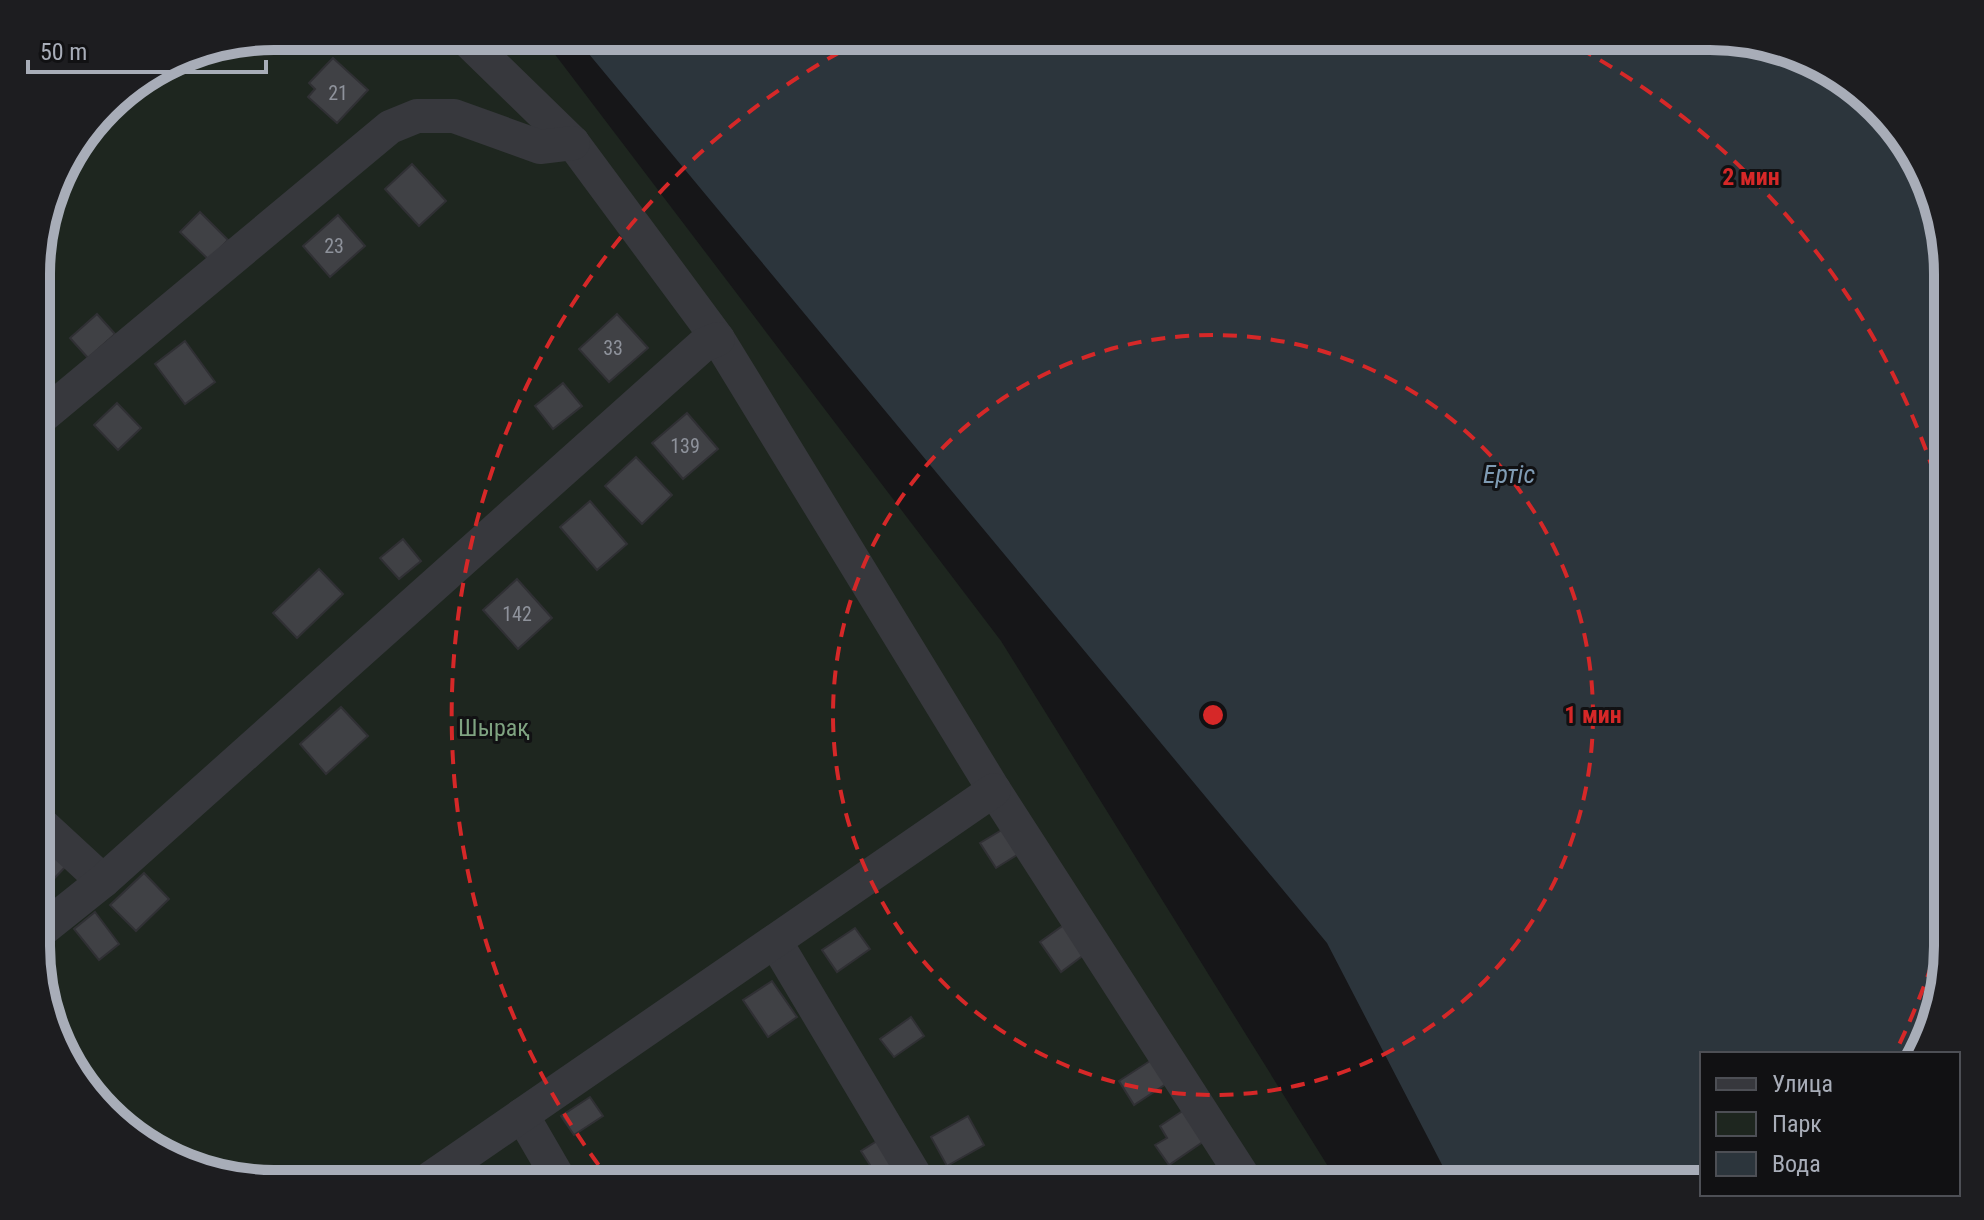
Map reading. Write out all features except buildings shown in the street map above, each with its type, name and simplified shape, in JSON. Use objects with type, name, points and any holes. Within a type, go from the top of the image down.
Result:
[{"type":"street","points":[[477,50],[573,143],[718,339],[994,790],[1239,1170]]},
{"type":"street","points":[[50,410],[390,127],[417,116],[454,116],[540,147],[573,143]]},
{"type":"street","points":[[50,923],[103,881],[703,345],[718,339]]},
{"type":"street","points":[[442,1170],[994,790]]},
{"type":"street","points":[[50,832],[103,881]]},
{"type":"street","points":[[775,941],[912,1170]]},
{"type":"street","points":[[522,1115],[554,1170]]},
{"type":"green space","name":"Шырақ","points":[[274,50],[552,50],[1001,641],[1330,1170],[274,1170],[230,1166],[175,1147],[138,1124],[96,1082],[67,1032],[52,975],[50,274],[54,230],[67,188],[80,162],[106,126],[150,88],[188,67],[230,54]]},
{"type":"water","name":"Ертіс","points":[[586,50],[1710,50],[1768,58],[1809,73],[1846,96],[1888,138],[1917,188],[1930,230],[1934,259],[1934,961],[1922,1018],[1907,1052],[1700,1052],[1700,1170],[1445,1170],[1327,943]]}]
